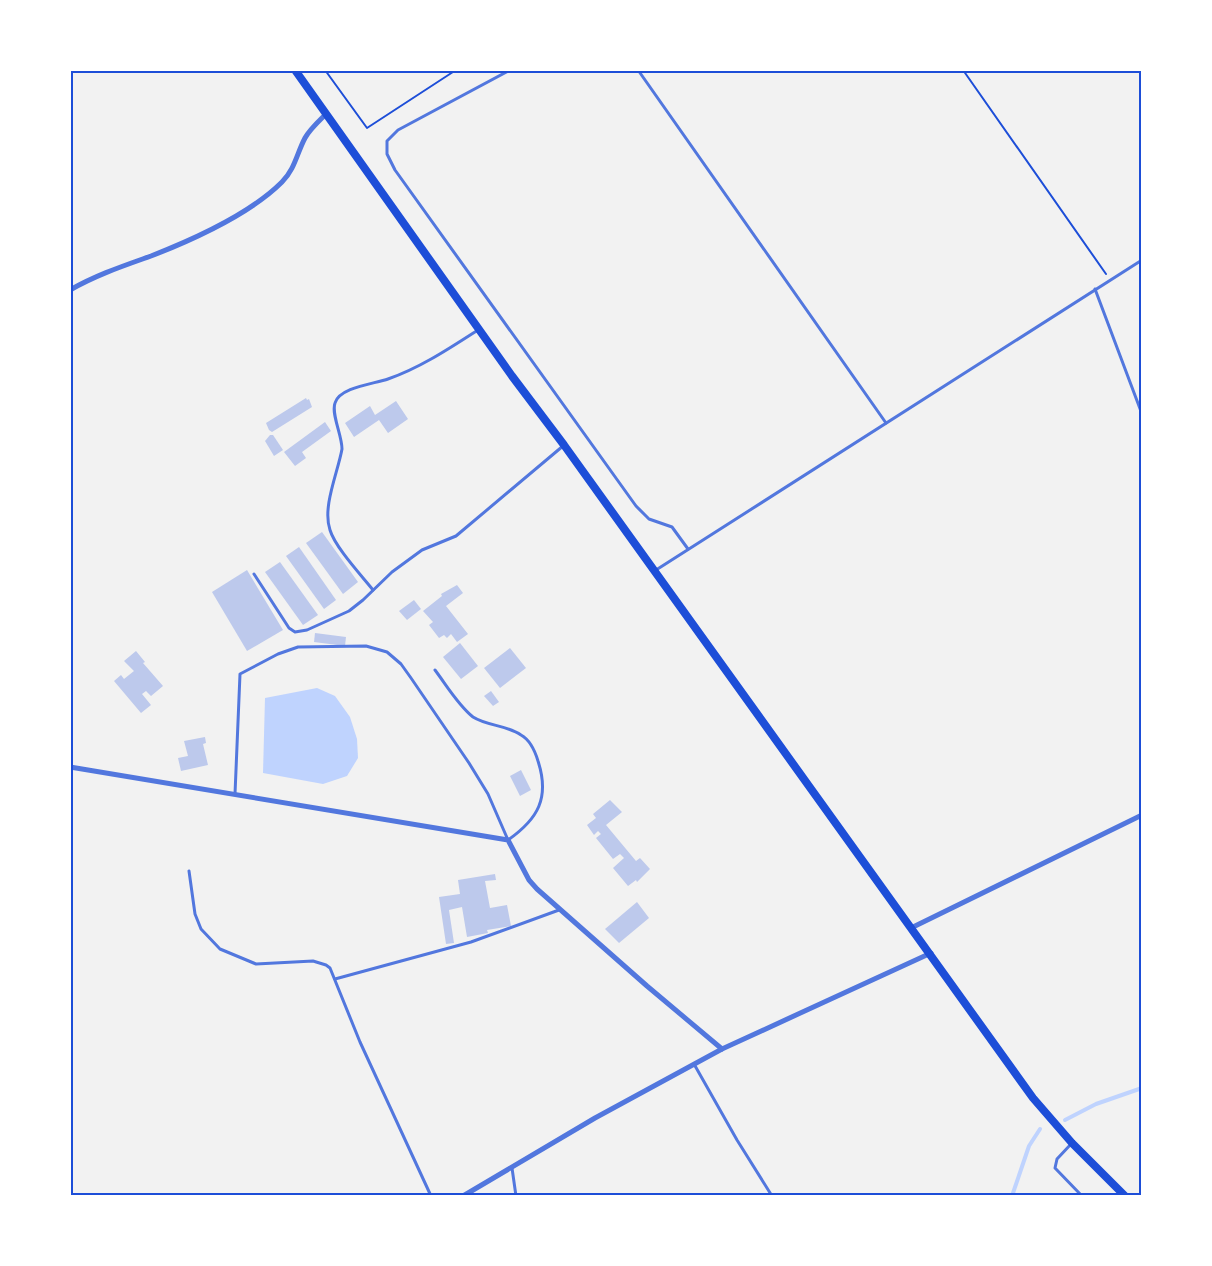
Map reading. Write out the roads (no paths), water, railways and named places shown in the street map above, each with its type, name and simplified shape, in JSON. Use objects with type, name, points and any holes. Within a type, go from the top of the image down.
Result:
[{"type":"main road","points":[[295,70],[1021,1081],[1072,1143],[1125,1196]]},
{"type":"street","points":[[70,290],[101,274],[167,249],[218,225],[271,192],[294,167],[306,136],[326,114]]},
{"type":"street","points":[[70,767],[508,840],[528,880],[722,1049]]},
{"type":"street","points":[[911,928],[1142,815]]},
{"type":"street","points":[[463,1196],[512,1166],[722,1049],[931,953]]},
{"type":"lane","points":[[510,70],[398,130],[387,141],[387,154],[395,170],[636,506],[649,519],[672,527],[688,549]]},
{"type":"lane","points":[[638,70],[886,423]]},
{"type":"lane","points":[[655,571],[1142,260]]},
{"type":"lane","points":[[1095,289],[1142,414]]},
{"type":"lane","points":[[373,590],[329,528],[328,508],[342,449],[334,408],[335,402],[347,391],[387,380],[414,368],[480,328]]},
{"type":"lane","points":[[254,573],[289,628],[295,632],[306,630],[348,611],[392,572],[422,550],[456,536],[564,445]]},
{"type":"lane","points":[[235,796],[240,674],[278,654],[298,647],[375,647],[394,657],[411,678],[488,794],[508,840],[530,823],[542,797],[543,780],[532,746],[521,735],[476,718],[465,710],[435,670]]},
{"type":"lane","points":[[189,871],[195,914],[201,929],[220,950],[256,964],[313,961],[330,968],[360,1041],[431,1196]]},
{"type":"lane","points":[[335,979],[471,942],[560,910]]},
{"type":"lane","points":[[694,1064],[772,1196]]},
{"type":"lane","points":[[1072,1143],[1057,1159],[1055,1168],[1082,1196]]},
{"type":"lane","points":[[512,1166],[516,1196]]},
{"type":"water","points":[[317,688],[335,696],[350,717],[357,739],[358,758],[347,776],[323,784],[263,773],[265,698]]},
{"type":"waterway","points":[[1065,1120],[1096,1104],[1142,1088]]},
{"type":"waterway","points":[[1012,1196],[1029,1146],[1040,1129]]}]
